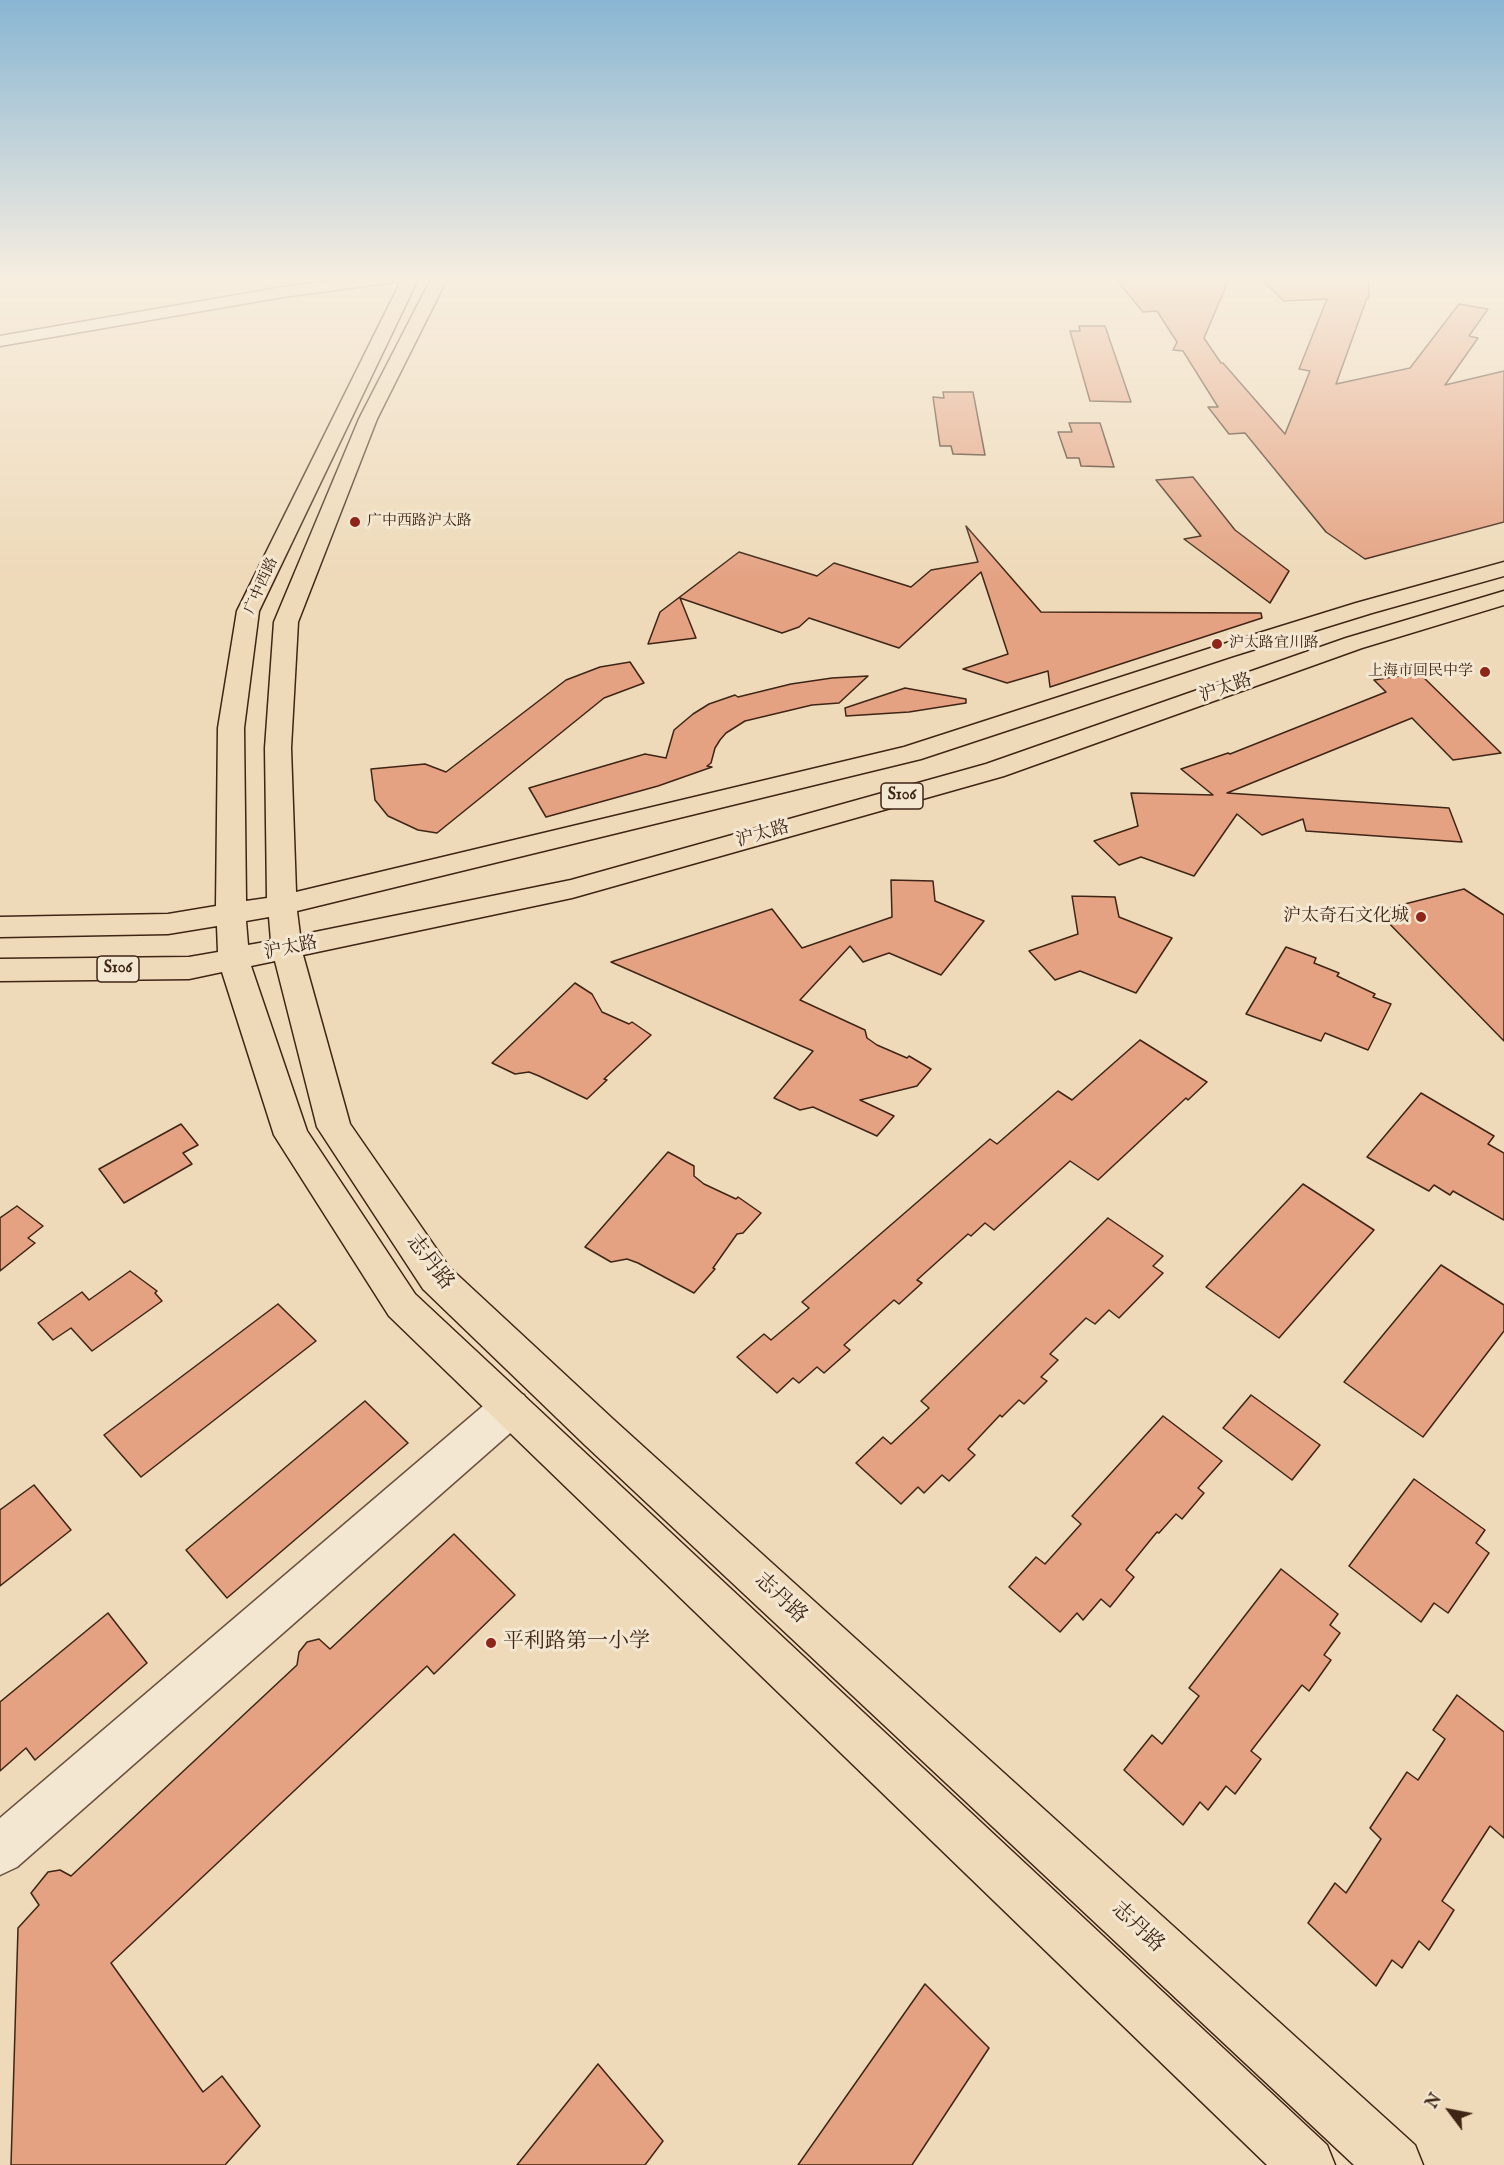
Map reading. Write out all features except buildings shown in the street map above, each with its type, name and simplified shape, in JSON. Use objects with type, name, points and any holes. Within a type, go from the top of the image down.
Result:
[{"type":"main road","name":"广中西路","points":[[234,960],[231,914],[231,728],[248,611],[362,378]]},
{"type":"main road","name":"广中西路","points":[[286,950],[282,905],[278,748],[286,622],[368,419],[389,378]]},
{"type":"main road","name":"沪太路","points":[[0,927],[168,924],[282,905],[912,753],[1225,651],[1364,608],[1504,569]]},
{"type":"main road","name":"沪太路","points":[[0,970],[189,968],[286,950],[572,889],[983,774],[1354,643],[1504,598]]},
{"type":"main road","name":"志丹路","points":[[286,950],[334,1126],[436,1278],[600,1433],[1395,2165]]},
{"type":"main road","points":[[234,960],[291,1135],[402,1305],[1307,2165]]},
{"type":"street","points":[[0,1850],[510,1408]]},
{"type":"place","name":"广中西路沪太路","points":[[355,522]]},
{"type":"place","name":"沪太路宜川路","points":[[1217,644]]},
{"type":"place","name":"上海市回民中学","points":[[1485,672]]},
{"type":"place","name":"沪太奇石文化城","points":[[1421,917]]},
{"type":"place","name":"平利路第一小学","points":[[491,1643]]}]
